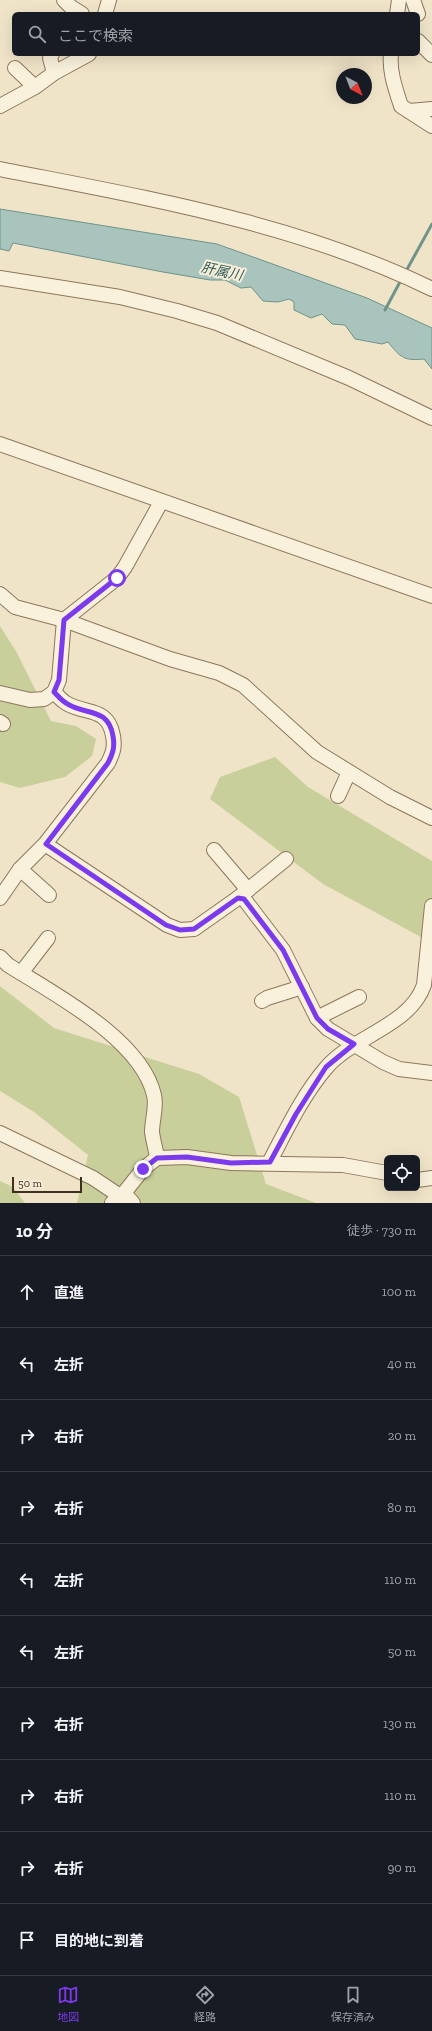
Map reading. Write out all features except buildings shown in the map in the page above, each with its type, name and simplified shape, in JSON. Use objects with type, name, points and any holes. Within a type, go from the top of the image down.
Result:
[{"type":"street","points":[[64,0],[70,7],[79,12]]},
{"type":"street","points":[[106,12],[110,0]]},
{"type":"street","points":[[397,12],[398,0]]},
{"type":"street","points":[[414,0],[417,12]]},
{"type":"street","points":[[420,44],[432,55]]},
{"type":"street","points":[[51,56],[50,58],[54,73]]},
{"type":"street","points":[[0,106],[35,87],[54,73],[85,56]]},
{"type":"street","points":[[391,56],[390,61],[394,82],[401,106],[432,126]]},
{"type":"street","points":[[15,68],[35,87]]},
{"type":"street","points":[[410,111],[432,109]]},
{"type":"street","points":[[0,169],[199,210],[316,242],[379,264],[432,289]]},
{"type":"street","points":[[0,278],[120,297],[177,311],[217,323],[349,378],[432,418]]},
{"type":"street","points":[[0,444],[161,502],[432,596]]},
{"type":"street","points":[[0,693],[30,700],[44,699],[54,692],[59,680],[64,620],[117,578],[125,567],[161,502]]},
{"type":"street","points":[[0,594],[15,607],[64,620],[170,659],[219,673],[243,685],[317,752],[390,797],[432,818]]},
{"type":"street","points":[[2,891],[20,869],[46,844],[108,763],[114,752],[112,729],[108,721],[101,715],[66,703],[54,692]]},
{"type":"street","points":[[338,796],[349,772]]},
{"type":"street","points":[[46,844],[166,925],[180,930],[194,929],[243,894],[286,859]]},
{"type":"street","points":[[214,850],[243,894],[244,899],[283,950],[317,1018],[328,1029],[383,1062],[399,1069],[432,1073]]},
{"type":"street","points":[[20,869],[49,895]]},
{"type":"street","points":[[270,1162],[296,1114],[326,1067],[354,1044],[400,1016],[420,997],[424,985],[432,906]]},
{"type":"street","points":[[21,973],[48,938]]},
{"type":"street","points":[[0,957],[8,965],[82,1012],[124,1045],[150,1080],[154,1097],[152,1132],[157,1158]]},
{"type":"street","points":[[262,1001],[302,987]]},
{"type":"street","points":[[317,1018],[359,997]]},
{"type":"street","points":[[0,1133],[93,1178],[122,1199],[143,1169],[157,1158],[187,1157],[231,1163],[270,1162],[343,1165],[384,1172]]},
{"type":"street","points":[[420,1180],[432,1178]]},
{"type":"green space","points":[[0,626],[17,653],[51,721],[76,726],[96,739],[92,756],[65,777],[20,788],[0,782]]},
{"type":"green space","points":[[275,757],[308,787],[432,861],[432,943],[323,884],[210,799],[220,777]]},
{"type":"green space","points":[[0,986],[54,1028],[199,1074],[239,1097],[266,1184],[316,1203],[77,1203],[88,1155],[34,1112],[0,1091]]},
{"type":"green space","points":[[0,1181],[13,1187],[25,1203],[0,1203]]},
{"type":"water","name":"肝属川","points":[[0,209],[217,244],[367,298],[432,328],[432,369],[424,359],[407,359],[403,357],[396,352],[388,342],[382,344],[355,339],[345,325],[332,324],[322,314],[311,318],[294,310],[294,302],[289,299],[278,302],[263,301],[251,287],[241,288],[225,280],[210,280],[163,272],[13,243],[9,251],[0,249]]},
{"type":"waterway","points":[[405,273],[432,224]]},
{"type":"waterway","points":[[385,310],[401,280]]},
{"type":"route","points":[[117,578],[64,620],[59,680],[54,692],[66,703],[101,715],[108,721],[112,729],[114,752],[108,763],[46,844],[166,925],[180,930],[194,929],[238,898],[244,899],[283,950],[317,1018],[328,1029],[354,1044],[326,1067],[296,1114],[270,1162],[231,1163],[187,1157],[157,1158],[143,1169]]}]
